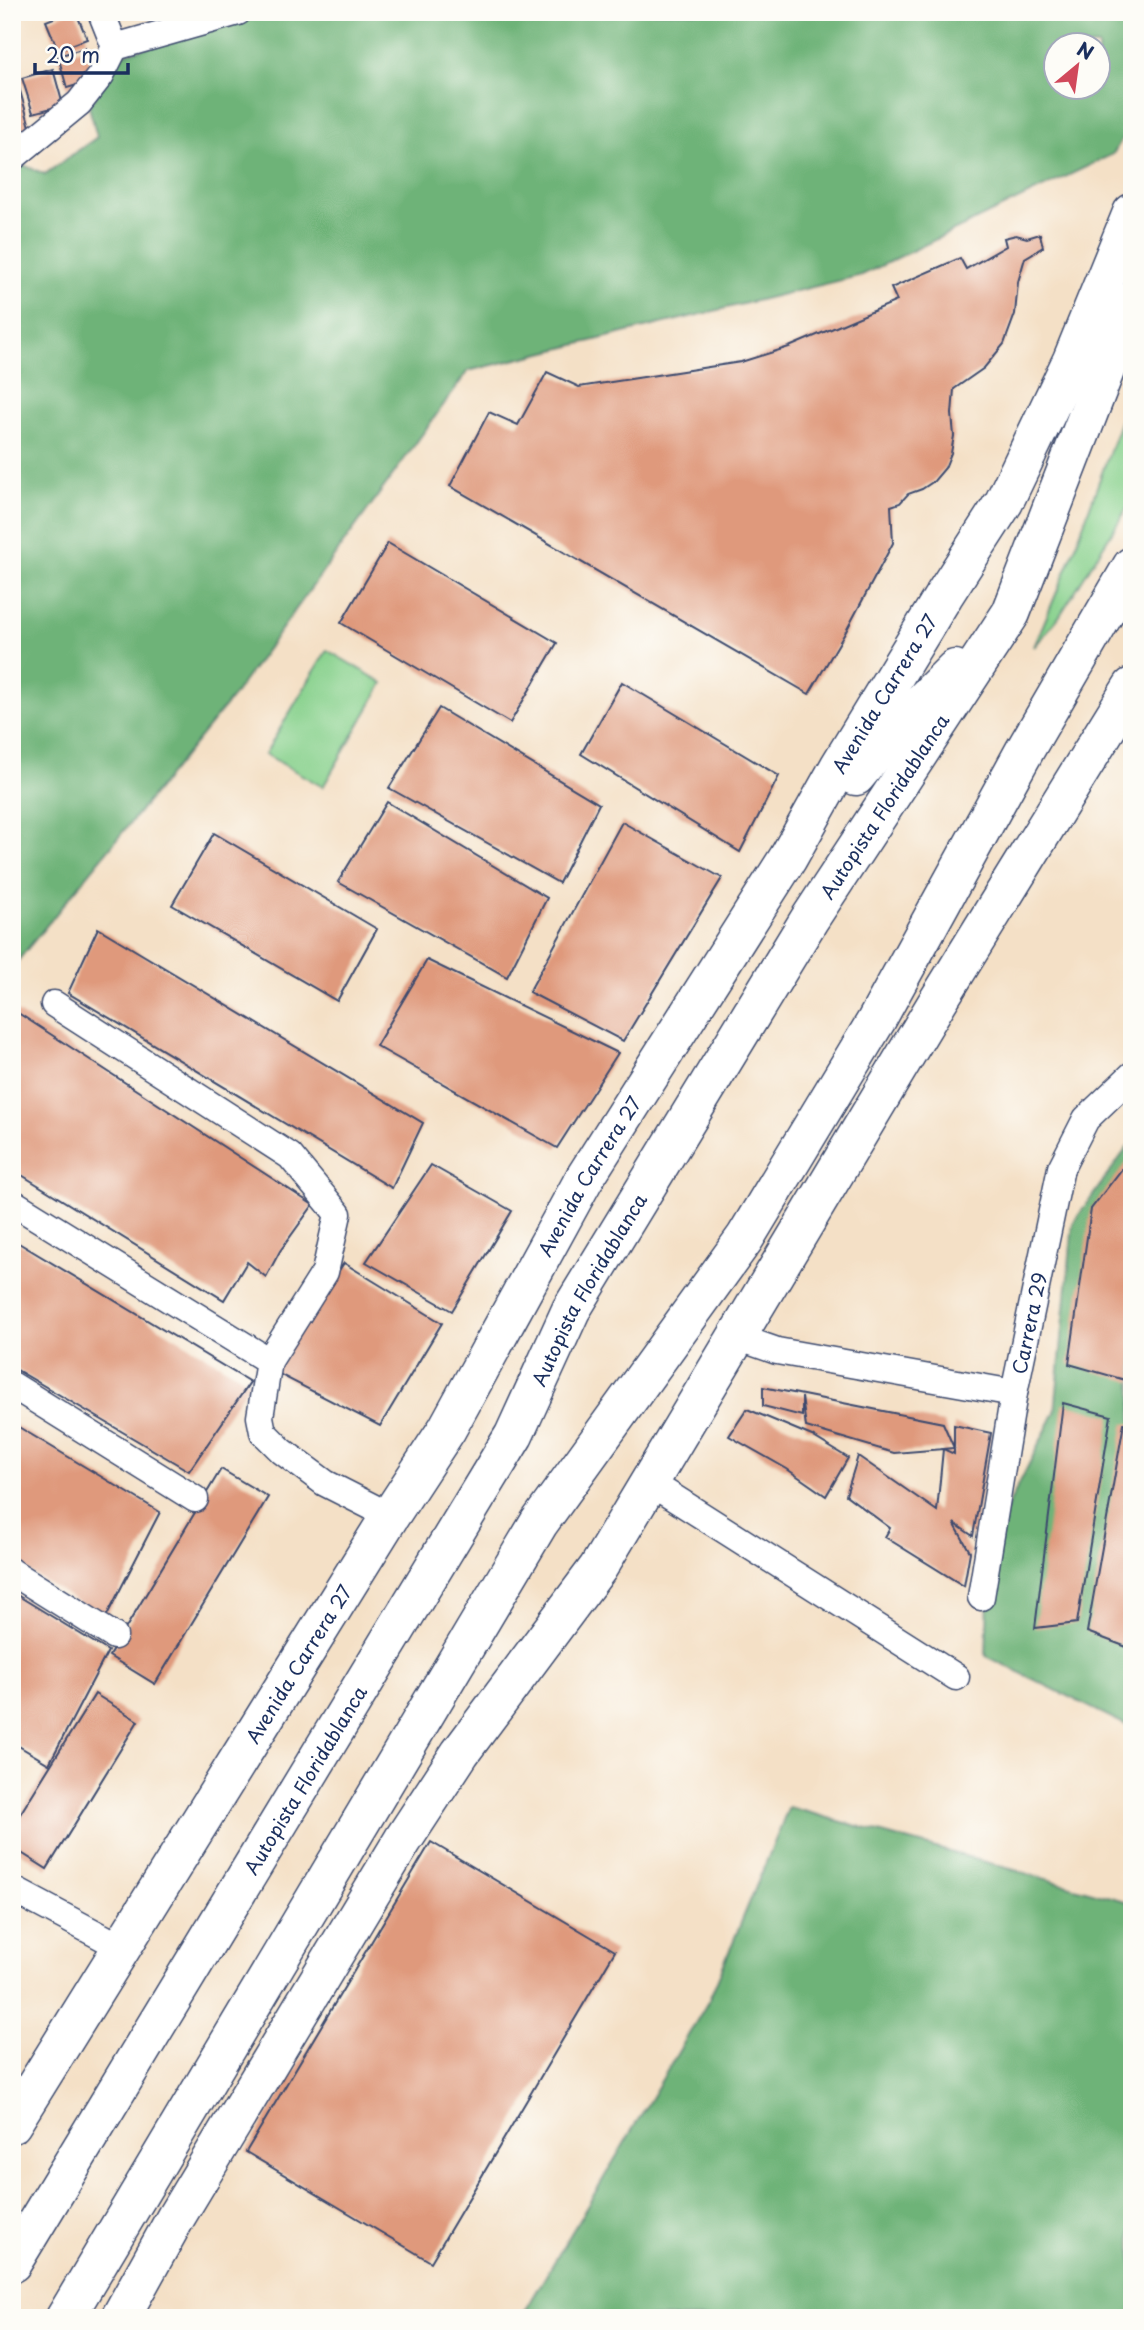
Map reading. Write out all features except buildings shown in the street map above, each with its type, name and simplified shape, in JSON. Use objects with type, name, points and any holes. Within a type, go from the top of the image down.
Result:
[{"type":"highway","name":"Avenida Carrera 27","points":[[12,2124],[390,1516],[447,1429],[584,1179],[788,858],[839,767],[944,594],[1004,502],[1072,360],[1132,214]]},
{"type":"highway","name":"Autopista Floridablanca","points":[[12,2263],[514,1434],[571,1310],[809,920],[1011,613],[1132,301]]},
{"type":"highway","points":[[65,2318],[539,1523],[745,1238],[876,1021],[1031,738],[1132,566]]},
{"type":"highway","points":[[788,858],[893,731],[1011,613]]},
{"type":"highway","points":[[120,2318],[176,2217],[403,1840],[460,1753],[598,1568],[938,1001],[1132,687]]},
{"type":"highway","points":[[938,1001],[938,962],[957,874]]},
{"type":"street","points":[[101,12],[115,47]]},
{"type":"street","points":[[12,158],[79,103],[101,75],[115,47],[238,12]]},
{"type":"street","points":[[54,1004],[289,1156],[338,1214],[325,1272],[269,1361],[260,1417],[263,1432],[282,1451],[325,1483],[390,1516]]},
{"type":"street","name":"Carrera 29","points":[[981,1597],[1014,1393],[1061,1168],[1086,1119],[1132,1075]]},
{"type":"street","points":[[12,1202],[269,1361]]},
{"type":"street","points":[[737,1337],[777,1351],[1014,1393]]},
{"type":"street","points":[[12,1385],[195,1499]]},
{"type":"street","points":[[649,1482],[956,1677]]},
{"type":"street","points":[[12,1572],[114,1636]]},
{"type":"street","points":[[12,1889],[121,1947]]},
{"type":"green space","points":[[269,12],[1132,12],[1132,122],[1113,154],[862,275],[468,371],[231,699],[12,968],[12,174],[23,165],[45,174],[97,137],[89,107],[123,54]]},
{"type":"green space","points":[[1132,389],[1132,500],[1059,617],[1034,647],[1074,551]]},
{"type":"green space","points":[[327,650],[383,683],[323,787],[265,754]]},
{"type":"green space","points":[[1132,1141],[1132,1728],[986,1656],[990,1542],[1055,1412],[1073,1223]]},
{"type":"green space","points":[[789,1807],[1132,1903],[1132,2318],[521,2318],[709,2000]]}]
